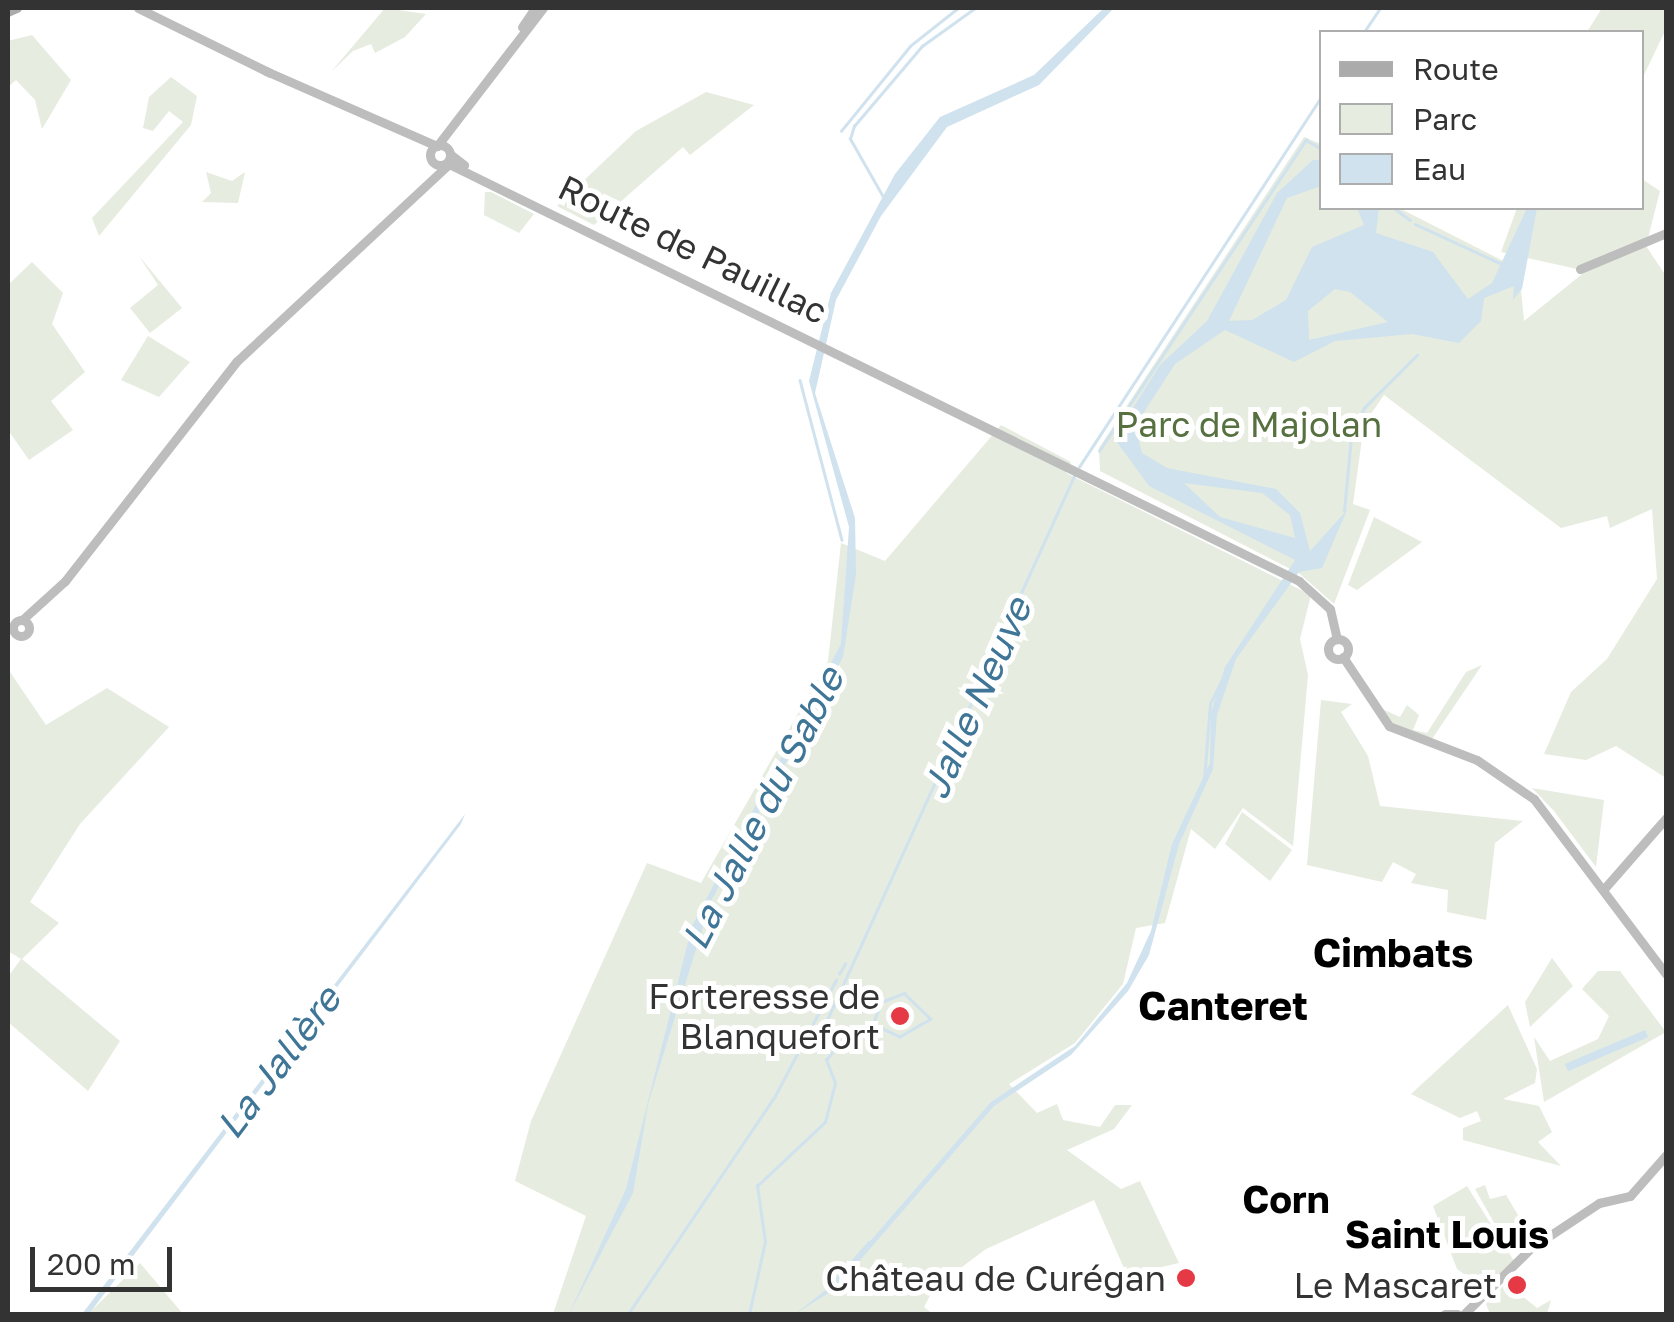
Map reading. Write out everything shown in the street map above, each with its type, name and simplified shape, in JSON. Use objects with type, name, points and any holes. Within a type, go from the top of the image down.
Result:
[{"type":"main road","points":[[8,12],[17,8]]},
{"type":"main road","points":[[138,8],[431,158]]},
{"type":"main road","points":[[419,192],[437,146],[539,8]]},
{"type":"main road","points":[[266,71],[437,146]]},
{"type":"main road","points":[[8,642],[38,610],[230,370],[444,165],[450,133]]},
{"type":"main road","name":"Route de Pauillac","points":[[437,146],[533,200],[1299,581],[1326,603],[1337,638],[1347,645],[1343,657],[1389,726],[1520,786],[1603,890]]},
{"type":"main road","name":"Route de Pauillac","points":[[431,158],[533,200]]},
{"type":"main road","points":[[1580,269],[1666,232]]},
{"type":"main road","points":[[1666,818],[1603,890],[1666,974]]},
{"type":"main road","points":[[1444,1314],[1460,1314],[1535,1245],[1599,1203],[1630,1196],[1666,1155]]},
{"type":"green space","points":[[385,8],[426,14],[405,37],[375,53],[371,44],[353,51],[331,72]]},
{"type":"green space","points":[[1602,8],[1666,8],[1666,29],[1644,75],[1644,30],[1588,30]]},
{"type":"green space","points":[[32,35],[71,80],[42,129],[35,100],[16,80],[8,87],[8,41]]},
{"type":"green space","points":[[171,77],[197,96],[191,125],[99,236],[92,218],[183,122],[169,111],[153,131],[143,128],[149,97]]},
{"type":"green space","points":[[706,92],[754,105],[690,155],[683,147],[594,225],[557,206],[636,131]]},
{"type":"green space","name":"Parc de Majolan","points":[[1304,137],[1319,143],[1319,210],[1403,210],[1519,269],[1524,321],[1586,271],[1501,252],[1516,210],[1644,210],[1644,180],[1660,191],[1646,246],[1666,276],[1666,778],[1616,746],[1586,760],[1544,754],[1571,692],[1607,659],[1657,579],[1652,509],[1610,528],[1607,516],[1561,528],[1384,395],[1364,424],[1353,504],[1370,510],[1334,604],[1300,574],[1100,471],[1099,448]]},
{"type":"green space","points":[[206,172],[232,181],[245,172],[238,203],[202,202],[211,193]]},
{"type":"green space","points":[[485,192],[534,214],[519,233],[484,215]]},
{"type":"green space","points":[[139,256],[182,308],[150,333],[130,308],[158,285]]},
{"type":"green space","points":[[32,262],[63,293],[52,324],[85,372],[51,401],[73,430],[29,460],[8,430],[8,285]]},
{"type":"green space","points":[[148,336],[190,362],[159,397],[121,380]]},
{"type":"green space","points":[[1001,425],[1071,462],[1066,473],[1311,595],[1300,639],[1308,675],[1293,846],[1243,808],[1215,849],[1191,829],[1165,923],[1136,928],[1123,984],[1075,1043],[1009,1084],[1037,1113],[1057,1104],[1063,1120],[1100,1127],[1115,1105],[1132,1105],[1114,1129],[1067,1150],[1121,1189],[1140,1181],[1179,1263],[1127,1275],[1094,1200],[986,1249],[934,1288],[924,1307],[933,1314],[553,1314],[586,1216],[515,1181],[531,1121],[647,863],[701,883],[828,661],[841,543],[885,561]]},
{"type":"green space","points":[[1374,517],[1422,542],[1357,590],[1348,585]]},
{"type":"green space","points":[[1482,665],[1432,739],[1391,722],[1382,709],[1400,717],[1407,705],[1419,715],[1413,730],[1427,733],[1466,672]]},
{"type":"green space","points":[[8,669],[46,725],[107,688],[169,727],[80,824],[30,902],[59,923],[22,959],[120,1041],[88,1091],[8,1022],[8,977],[21,959],[8,951]]},
{"type":"green space","points":[[1321,700],[1352,704],[1341,712],[1368,756],[1380,806],[1523,821],[1495,843],[1486,920],[1447,912],[1448,890],[1411,883],[1416,874],[1393,862],[1382,882],[1307,865]]},
{"type":"green space","points":[[1532,788],[1604,800],[1596,867],[1554,811]]},
{"type":"green space","points":[[1242,812],[1292,850],[1270,881],[1225,844]]},
{"type":"green space","points":[[1552,958],[1573,986],[1530,1027],[1525,1002]]},
{"type":"green space","points":[[1598,971],[1620,971],[1666,1032],[1544,1102],[1534,1037],[1550,1061],[1598,1039],[1609,1016],[1582,989]]},
{"type":"green space","points":[[1508,1005],[1537,1069],[1535,1083],[1503,1099],[1539,1106],[1552,1132],[1538,1142],[1561,1166],[1463,1140],[1463,1128],[1481,1121],[1477,1111],[1460,1118],[1411,1094]]},
{"type":"green space","points":[[1485,1185],[1490,1199],[1506,1195],[1524,1225],[1505,1242],[1475,1189]]},
{"type":"green space","points":[[1467,1186],[1514,1261],[1483,1288],[1457,1269],[1433,1206]]},
{"type":"green space","points":[[140,1263],[183,1314],[88,1314]]},
{"type":"green space","points":[[1506,1283],[1537,1308],[1551,1300],[1547,1314],[1490,1314],[1486,1304]]},
{"type":"water","points":[[1104,8],[1114,8],[1039,85],[947,127],[881,216],[836,300],[815,393],[855,518],[856,574],[843,657],[711,901],[648,1104],[633,1193],[569,1314],[626,1189],[692,926],[841,644],[849,527],[809,381],[831,293],[895,174],[940,117],[1034,75]]},
{"type":"water","points":[[1313,160],[1319,160],[1319,187],[1287,198],[1229,321],[1252,320],[1286,300],[1312,247],[1364,225],[1358,210],[1379,210],[1376,233],[1433,252],[1468,299],[1492,283],[1526,210],[1537,210],[1522,289],[1513,300],[1514,286],[1484,298],[1481,321],[1459,343],[1412,334],[1335,341],[1294,362],[1225,330],[1175,364],[1135,426],[1142,453],[1167,468],[1276,489],[1300,513],[1310,551],[1347,510],[1322,568],[1299,572],[1236,659],[1217,715],[1213,769],[1179,844],[1149,955],[1128,991],[1071,1055],[994,1106],[835,1289],[795,1314],[832,1285],[991,1102],[1075,1046],[1127,983],[1151,931],[1172,844],[1210,763],[1211,713],[1225,667],[1295,560],[1149,486],[1114,438],[1160,365],[1207,321],[1277,193]],"holes":[[[1335,289],[1350,292],[1388,322],[1309,340],[1308,311]],[[1184,483],[1262,493],[1290,515],[1295,538],[1220,517]]]},
{"type":"water","name":"La Jallère","points":[[465,814],[89,1314],[82,1314]]},
{"type":"water","points":[[1645,1030],[1648,1037],[1568,1071],[1565,1064]]},
{"type":"waterway","points":[[841,131],[910,46],[958,8]]},
{"type":"waterway","points":[[883,197],[850,139],[854,126],[922,46],[975,8]]},
{"type":"waterway","name":"Jalle Neuve","points":[[1365,30],[1380,8]]},
{"type":"waterway","name":"Jalle Neuve","points":[[1079,467],[1319,101]]},
{"type":"waterway","points":[[1099,451],[1306,140],[1319,147]]},
{"type":"waterway","points":[[1397,210],[1410,220]]},
{"type":"waterway","points":[[1415,224],[1504,265]]},
{"type":"waterway","points":[[1344,511],[1351,437],[1364,408],[1417,355]]},
{"type":"waterway","points":[[800,380],[842,540]]},
{"type":"waterway","name":"Jalle Neuve","points":[[749,1314],[765,1242],[757,1186],[825,1122],[835,1083],[826,1060],[840,1043],[827,1020],[1075,474]]},
{"type":"waterway","points":[[1204,780],[1210,704],[1221,681]]},
{"type":"waterway","points":[[839,974],[845,964]]},
{"type":"waterway","points":[[628,1314],[775,1096],[836,980]]},
{"type":"waterway","points":[[874,1021],[881,1002],[904,993],[931,1019],[900,1037],[876,1026]]},
{"type":"waterway","points":[[828,1289],[869,1242]]},
{"type":"place","name":"Forteresse de Blanquefort","points":[[900,1016]]},
{"type":"place","name":"Château de Curégan","points":[[1186,1278]]},
{"type":"place","name":"Le Mascaret","points":[[1517,1285]]},
{"type":"district","name":"Cimbats","points":[[1393,952]]},
{"type":"district","name":"Canteret","points":[[1223,1005]]},
{"type":"district","name":"Corn","points":[[1286,1199]]},
{"type":"district","name":"Saint Louis","points":[[1447,1234]]},
{"type":"water label","name":"La Jalle du Sable","points":[[762,808]]}]
